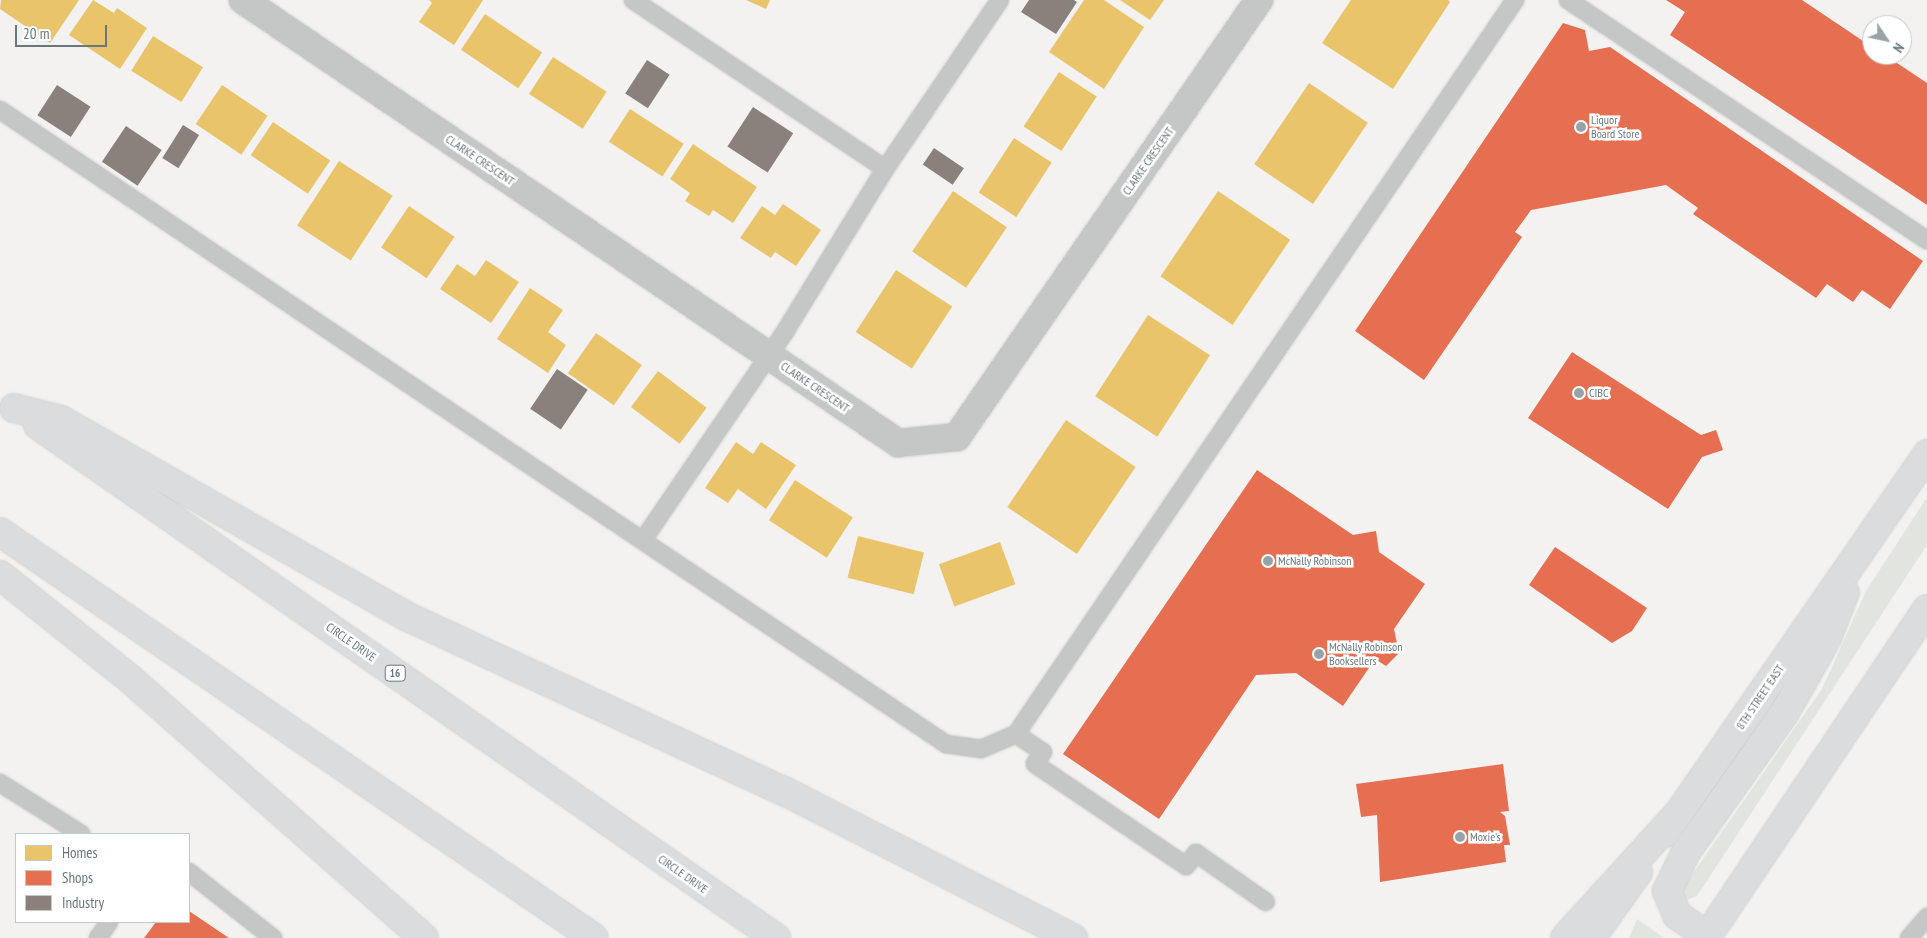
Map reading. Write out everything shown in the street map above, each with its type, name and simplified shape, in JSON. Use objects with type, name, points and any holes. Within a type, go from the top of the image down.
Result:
[{"type":"main road","name":"CIRCLE DRIVE","points":[[7,403],[776,938]]},
{"type":"main road","points":[[7,403],[62,420],[406,616],[786,792],[1073,938]]},
{"type":"main road","name":"8TH STREET EAST","points":[[1591,938],[1927,454]]},
{"type":"main road","points":[[0,532],[594,938]]},
{"type":"main road","points":[[1860,551],[1827,638],[1784,714],[1686,852],[1667,891],[1677,915],[1706,937],[1927,609]]},
{"type":"main road","points":[[0,575],[129,678],[424,938]]},
{"type":"main road","points":[[1565,938],[1678,814]]},
{"type":"street","name":"CLARKE CRESCENT","points":[[243,0],[898,443],[957,437],[1259,0]]},
{"type":"lane","points":[[633,0],[885,169]]},
{"type":"lane","points":[[643,540],[769,356],[885,169],[1000,0]]},
{"type":"lane","points":[[0,110],[946,744],[981,749],[1016,734],[1515,0]]},
{"type":"lane","points":[[1568,0],[1927,240]]},
{"type":"lane","points":[[1016,734],[1043,752],[1035,764],[1170,856],[1186,866],[1196,853],[1266,902]]},
{"type":"lane","points":[[0,783],[79,833]]},
{"type":"lane","points":[[190,873],[273,938]]},
{"type":"lane","points":[[1909,938],[1927,917]]},
{"type":"lane","points":[[98,938],[108,923]]},
{"type":"shaded area","points":[[1927,497],[1927,545],[1697,896],[1687,900],[1681,891],[1822,689],[1866,591]]},
{"type":"shaded area","points":[[1637,919],[1664,938],[1629,938]]},
{"type":"building: Homes","points":[[1,0],[79,0],[50,43],[0,9]]},
{"type":"building: Homes","points":[[93,0],[114,13],[117,8],[147,28],[120,69],[69,35]]},
{"type":"building: Homes","points":[[429,0],[483,0],[454,45],[419,22],[432,3]]},
{"type":"building: Homes","points":[[746,0],[770,0],[766,9]]},
{"type":"building: Homes","points":[[1084,0],[1104,0],[1144,27],[1104,89],[1049,52]]},
{"type":"building: Homes","points":[[1120,0],[1164,0],[1150,20]]},
{"type":"building: Homes","points":[[1351,0],[1448,0],[1450,2],[1393,89],[1322,43]]},
{"type":"building: Homes","points":[[485,14],[542,53],[518,88],[461,50]]},
{"type":"building: Homes","points":[[153,36],[203,67],[181,102],[131,71]]},
{"type":"building: Homes","points":[[553,57],[607,92],[583,129],[529,94]]},
{"type":"building: Homes","points":[[1059,72],[1097,97],[1061,151],[1024,127]]},
{"type":"building: Homes","points":[[1309,83],[1368,123],[1313,204],[1254,164]]},
{"type":"building: Homes","points":[[222,85],[268,116],[241,155],[196,124]]},
{"type":"building: Homes","points":[[630,109],[684,144],[662,177],[609,142]]},
{"type":"building: Homes","points":[[273,122],[330,161],[308,194],[251,155]]},
{"type":"building: Homes","points":[[1014,138],[1052,163],[1016,217],[979,193]]},
{"type":"building: Homes","points":[[693,144],[757,187],[733,223],[713,210],[709,216],[685,201],[690,193],[670,179]]},
{"type":"building: Homes","points":[[339,161],[393,196],[351,260],[297,226]]},
{"type":"building: Homes","points":[[953,191],[1007,227],[966,288],[912,252]]},
{"type":"building: Homes","points":[[1218,191],[1290,240],[1233,325],[1160,276]]},
{"type":"building: Homes","points":[[783,204],[821,230],[796,266],[775,252],[771,258],[740,238],[762,206],[775,215]]},
{"type":"building: Homes","points":[[409,206],[455,237],[427,278],[381,247]]},
{"type":"building: Homes","points":[[486,260],[519,282],[491,323],[440,289],[457,264],[475,276]]},
{"type":"building: Homes","points":[[896,270],[952,306],[912,369],[856,332]]},
{"type":"building: Homes","points":[[530,288],[563,310],[548,332],[566,345],[548,373],[497,339]]},
{"type":"building: Homes","points":[[1148,315],[1210,355],[1157,437],[1095,396]]},
{"type":"building: Homes","points":[[596,333],[642,365],[614,405],[568,373]]},
{"type":"building: Homes","points":[[658,371],[707,408],[680,444],[631,407]]},
{"type":"building: Homes","points":[[1066,420],[1136,467],[1077,554],[1007,507]]},
{"type":"building: Homes","points":[[736,442],[753,454],[761,442],[796,465],[766,509],[738,489],[728,503],[705,488]]},
{"type":"building: Homes","points":[[795,480],[853,518],[827,558],[769,520]]},
{"type":"building: Homes","points":[[858,536],[924,552],[914,594],[848,578]]},
{"type":"building: Homes","points":[[1000,542],[1015,584],[954,607],[939,564]]},
{"type":"building: Shops","points":[[1666,0],[1802,0],[1862,40],[1862,65],[1900,65],[1927,83],[1927,205],[1670,35],[1685,12]]},
{"type":"building: Shops","points":[[1563,23],[1585,30],[1589,51],[1610,47],[1923,261],[1890,309],[1862,290],[1853,302],[1827,284],[1816,298],[1693,214],[1698,208],[1666,185],[1531,210],[1515,232],[1522,237],[1424,380],[1355,331]]},
{"type":"building: Shops","points":[[1572,352],[1701,435],[1716,430],[1723,450],[1702,457],[1668,509],[1528,418]]},
{"type":"building: Shops","points":[[1257,470],[1353,535],[1376,531],[1379,552],[1425,584],[1394,629],[1399,653],[1386,666],[1375,659],[1343,706],[1296,673],[1256,675],[1159,819],[1063,754]]},
{"type":"building: Shops","points":[[1555,547],[1647,608],[1632,631],[1612,643],[1529,585]]},
{"type":"building: Shops","points":[[1503,764],[1509,811],[1500,812],[1505,816],[1510,845],[1504,845],[1506,862],[1380,882],[1377,815],[1361,817],[1356,784]]},
{"type":"building: Shops","points":[[190,912],[229,938],[144,938],[155,923],[190,923]]},
{"type":"building: Industry","points":[[1029,0],[1074,0],[1077,2],[1056,34],[1021,12]]},
{"type":"building: Industry","points":[[647,60],[670,75],[648,108],[625,94]]},
{"type":"building: Industry","points":[[57,85],[91,107],[71,137],[37,115]]},
{"type":"building: Industry","points":[[753,107],[793,133],[768,173],[727,146]]},
{"type":"building: Industry","points":[[183,125],[199,135],[178,168],[162,158]]},
{"type":"building: Industry","points":[[126,126],[162,150],[138,186],[102,162]]},
{"type":"building: Industry","points":[[934,148],[964,168],[953,185],[923,165]]},
{"type":"building: Industry","points":[[557,369],[588,390],[561,429],[530,409]]},
{"type":"place","name":"Liquor Board Store","points":[[1581,127]]},
{"type":"place","name":"CIBC","points":[[1579,393]]},
{"type":"place","name":"McNally Robinson","points":[[1268,561]]},
{"type":"place","name":"McNally Robinson Booksellers","points":[[1319,654]]},
{"type":"place","name":"Moxie's","points":[[1460,837]]}]
